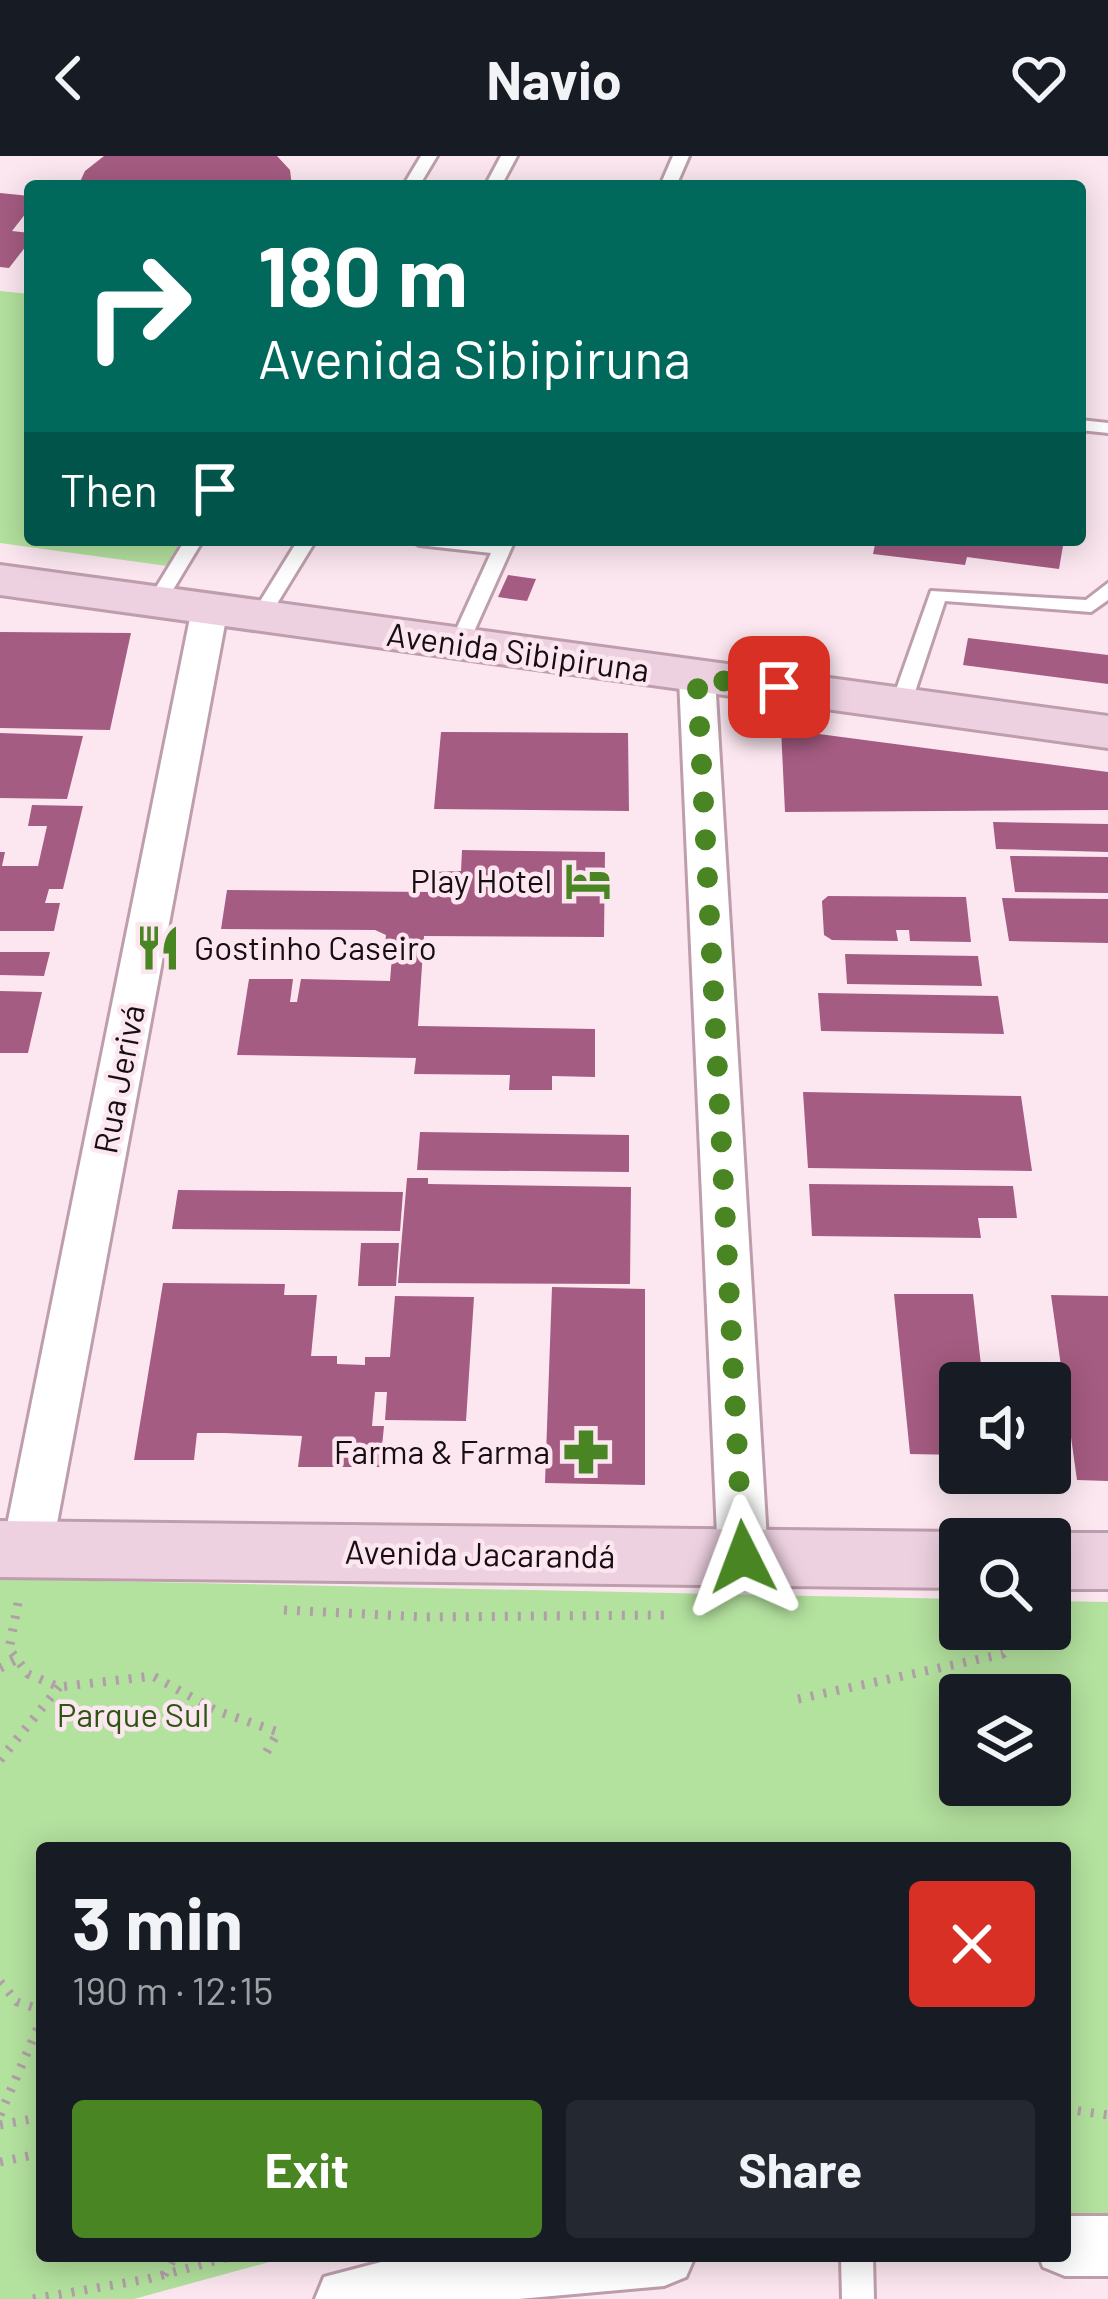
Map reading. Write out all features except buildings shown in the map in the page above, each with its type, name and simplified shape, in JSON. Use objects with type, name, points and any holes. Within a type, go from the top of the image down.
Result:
[{"type":"main road","name":"Avenida Sibipiruna","points":[[0,580],[1108,732]]},
{"type":"main road","name":"Avenida Jacarandá","points":[[15,1566],[939,1559]]},
{"type":"main road","points":[[1071,1561],[1108,1561]]},
{"type":"street","name":"Rua Jerivá","points":[[15,1566],[210,608]]},
{"type":"street","points":[[697,678],[743,1557]]},
{"type":"street","points":[[1071,2246],[1108,2246]]},
{"type":"street","points":[[346,2299],[575,2281],[643,2262]]},
{"type":"lane","points":[[158,599],[190,546]]},
{"type":"lane","points":[[260,616],[303,546]]},
{"type":"lane","points":[[460,643],[503,546]]},
{"type":"lane","points":[[902,701],[938,595],[1091,606],[1108,589]]},
{"type":"lane","points":[[857,2262],[858,2299]]},
{"type":"path","points":[[15,1566],[9,1648],[28,1674],[59,1687],[153,1676],[217,1712],[278,1732],[266,1753]]},
{"type":"path","points":[[798,1699],[1008,1650]]},
{"type":"path","points":[[0,1668],[18,1659]]},
{"type":"path","points":[[0,1760],[59,1687]]},
{"type":"path","points":[[0,1982],[16,2002],[36,2011]]},
{"type":"path","points":[[0,2115],[36,2028]]},
{"type":"path","points":[[1071,2110],[1108,2115]]},
{"type":"path","points":[[0,2125],[36,2117]]},
{"type":"path","points":[[0,2162],[36,2154]]},
{"type":"path","points":[[164,2275],[172,2262]]},
{"type":"path","points":[[33,2299],[211,2262]]},
{"type":"green space","points":[[0,291],[24,293],[24,546],[178,546],[167,566],[0,543]]},
{"type":"green space","name":"Parque Sul","points":[[0,1579],[939,1599],[939,1650],[1071,1650],[1071,1601],[1108,1602],[1108,2216],[1071,2215],[1071,1842],[36,1842],[36,2262],[269,2262],[134,2299],[0,2299]]},
{"type":"place","name":"Play Hotel","points":[[588,881]]},
{"type":"place","name":"Gostinho Caseiro","points":[[158,948]]},
{"type":"place","name":"Farma & Farma","points":[[586,1452]]},
{"type":"route","points":[[743,1557],[697,678],[779,687]]}]
